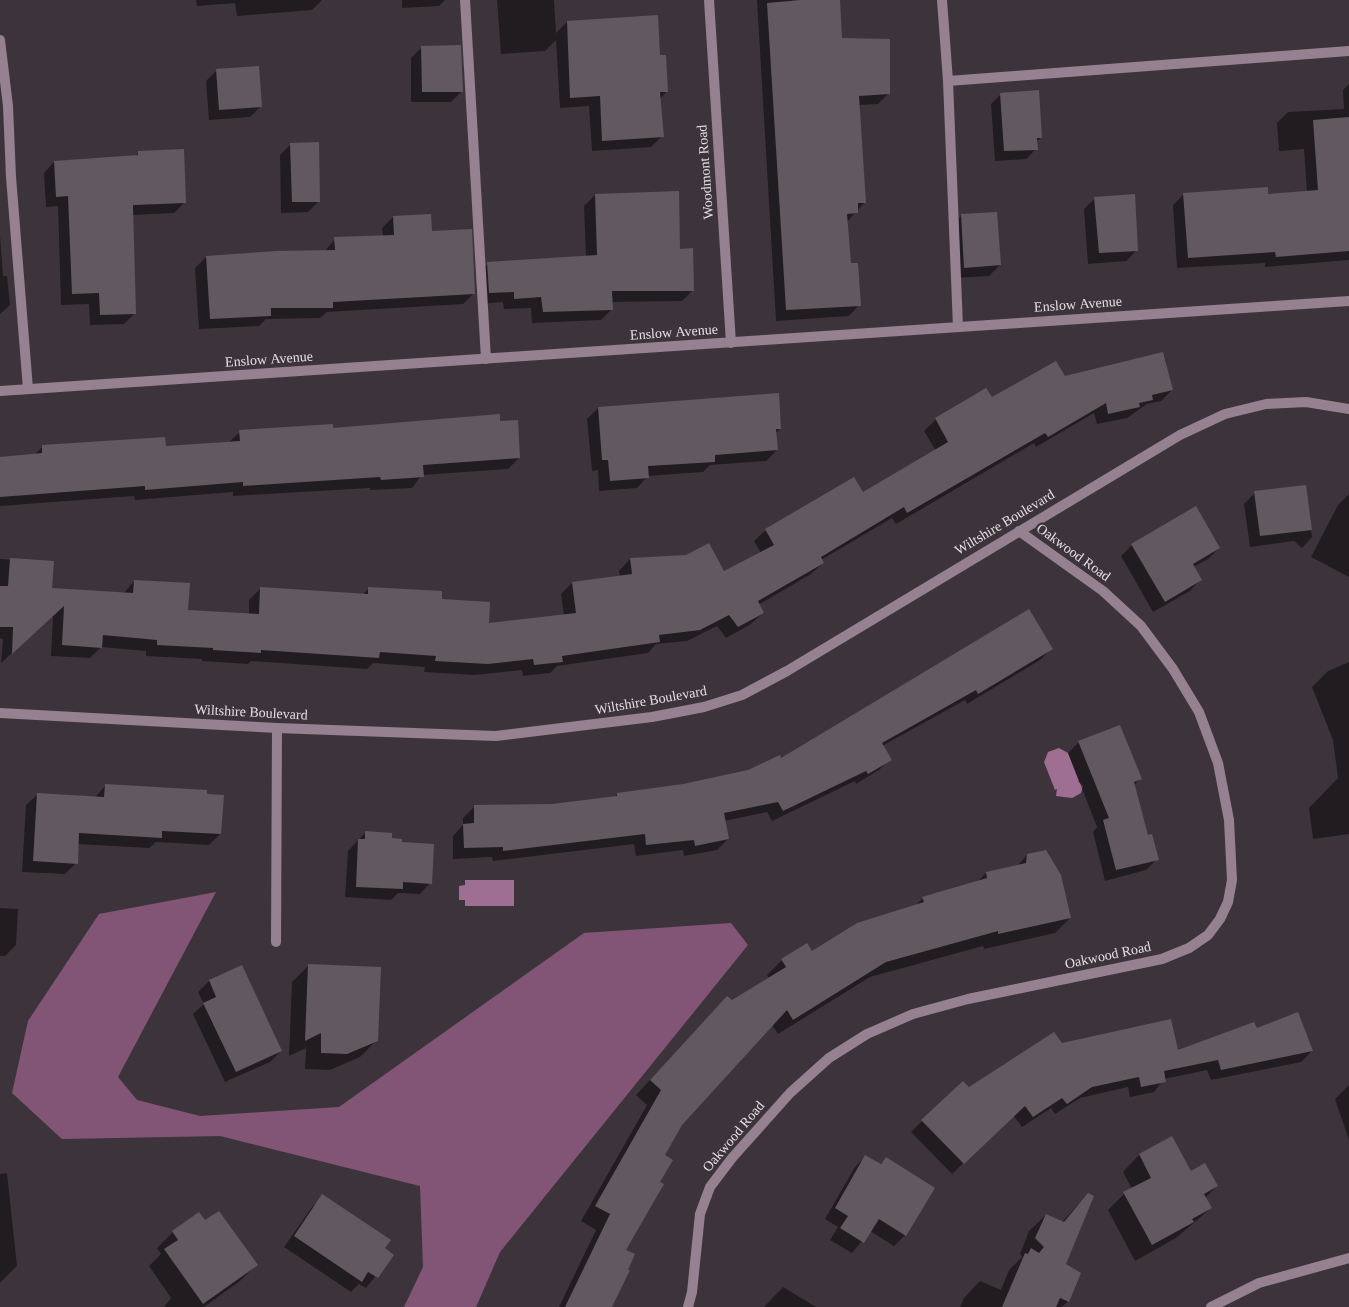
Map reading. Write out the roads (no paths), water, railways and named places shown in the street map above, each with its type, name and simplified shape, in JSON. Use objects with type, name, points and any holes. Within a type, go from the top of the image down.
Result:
[{"type":"street","points":[[465,0],[486,359]]},
{"type":"street","name":"Woodmont Road","points":[[709,0],[730,343]]},
{"type":"street","points":[[942,0],[948,81],[958,327]]},
{"type":"street","points":[[0,40],[8,106],[12,187],[28,389]]},
{"type":"street","points":[[948,81],[1349,51]]},
{"type":"street","name":"Enslow Avenue","points":[[0,391],[1349,301]]},
{"type":"street","name":"Wiltshire Boulevard","points":[[0,713],[277,728],[496,736],[643,719],[704,707],[742,695],[787,670],[1180,435],[1225,414],[1266,404],[1306,402],[1349,409]]},
{"type":"street","name":"Oakwood Road","points":[[688,1307],[692,1292],[700,1214],[710,1187],[732,1158],[790,1092],[829,1058],[868,1034],[913,1014],[968,999],[1162,959],[1189,948],[1208,935],[1228,902],[1232,880],[1229,820],[1218,763],[1199,712],[1173,669],[1141,626],[1103,591],[1019,531]]},
{"type":"street","points":[[276,942],[277,728]]},
{"type":"street","points":[[1211,1307],[1259,1283],[1349,1258]]}]
